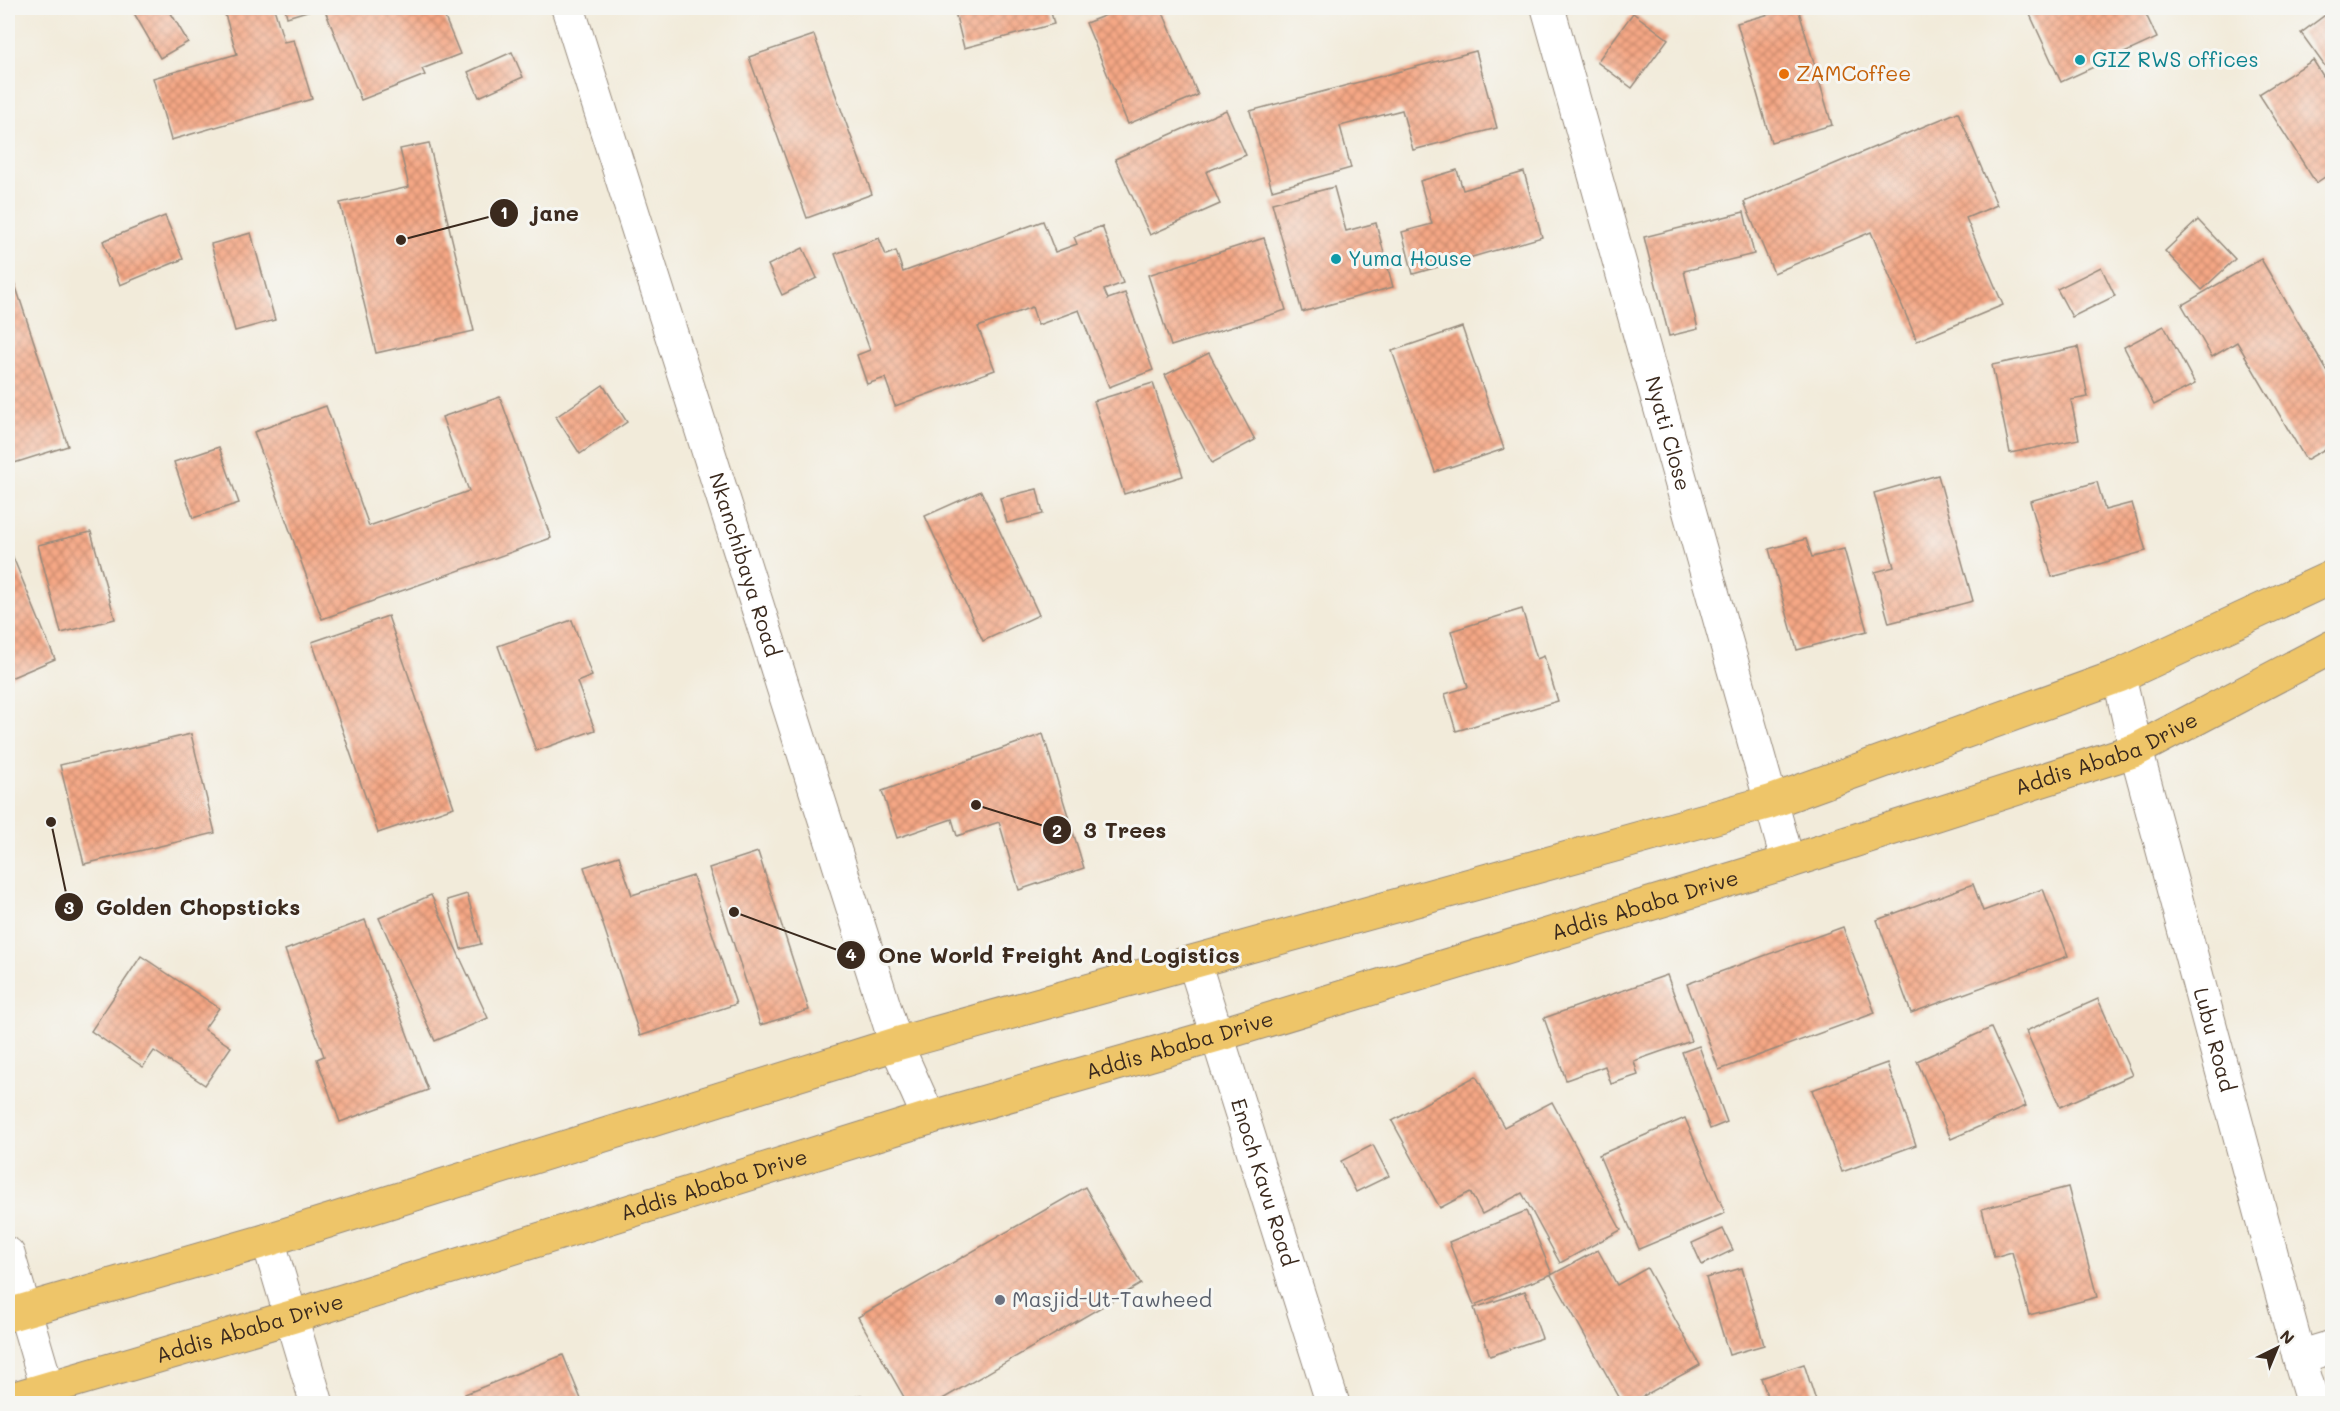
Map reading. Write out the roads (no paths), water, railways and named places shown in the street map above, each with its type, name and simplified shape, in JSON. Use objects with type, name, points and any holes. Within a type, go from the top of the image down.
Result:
[{"type":"main road","points":[[16,1313],[268,1240],[896,1044],[1770,802],[2119,676],[2332,578]]},
{"type":"main road","name":"Addis Ababa Drive","points":[[8,1400],[291,1317],[928,1118],[1218,1035],[1788,862],[2136,750],[2332,647]]},
{"type":"street","name":"Nkanchibaya Road","points":[[568,8],[896,1044],[928,1118]]},
{"type":"street","name":"Nyati Close","points":[[1548,8],[1788,862]]},
{"type":"street","name":"Lubu Road","points":[[2119,676],[2136,750],[2313,1404]]},
{"type":"street","name":"Enoch Kavu Road","points":[[1194,962],[1333,1404]]},
{"type":"street","points":[[268,1240],[316,1404]]},
{"type":"street","points":[[8,1254],[16,1313],[46,1387]]},
{"type":"street","points":[[2299,1357],[2332,1347]]},
{"type":"place","name":"GIZ RWS offices","points":[[2080,60]]},
{"type":"place","name":"ZAMCoffee","points":[[1784,74]]},
{"type":"place","name":"jane","points":[[401,240]]},
{"type":"place","name":"Yuma House","points":[[1336,259]]},
{"type":"place","name":"3 Trees","points":[[976,805]]},
{"type":"place","name":"Golden Chopsticks","points":[[51,822]]},
{"type":"place","name":"One World Freight And Logistics","points":[[734,912]]},
{"type":"place","name":"Masjid-Ut-Tawheed","points":[[1000,1300]]}]
